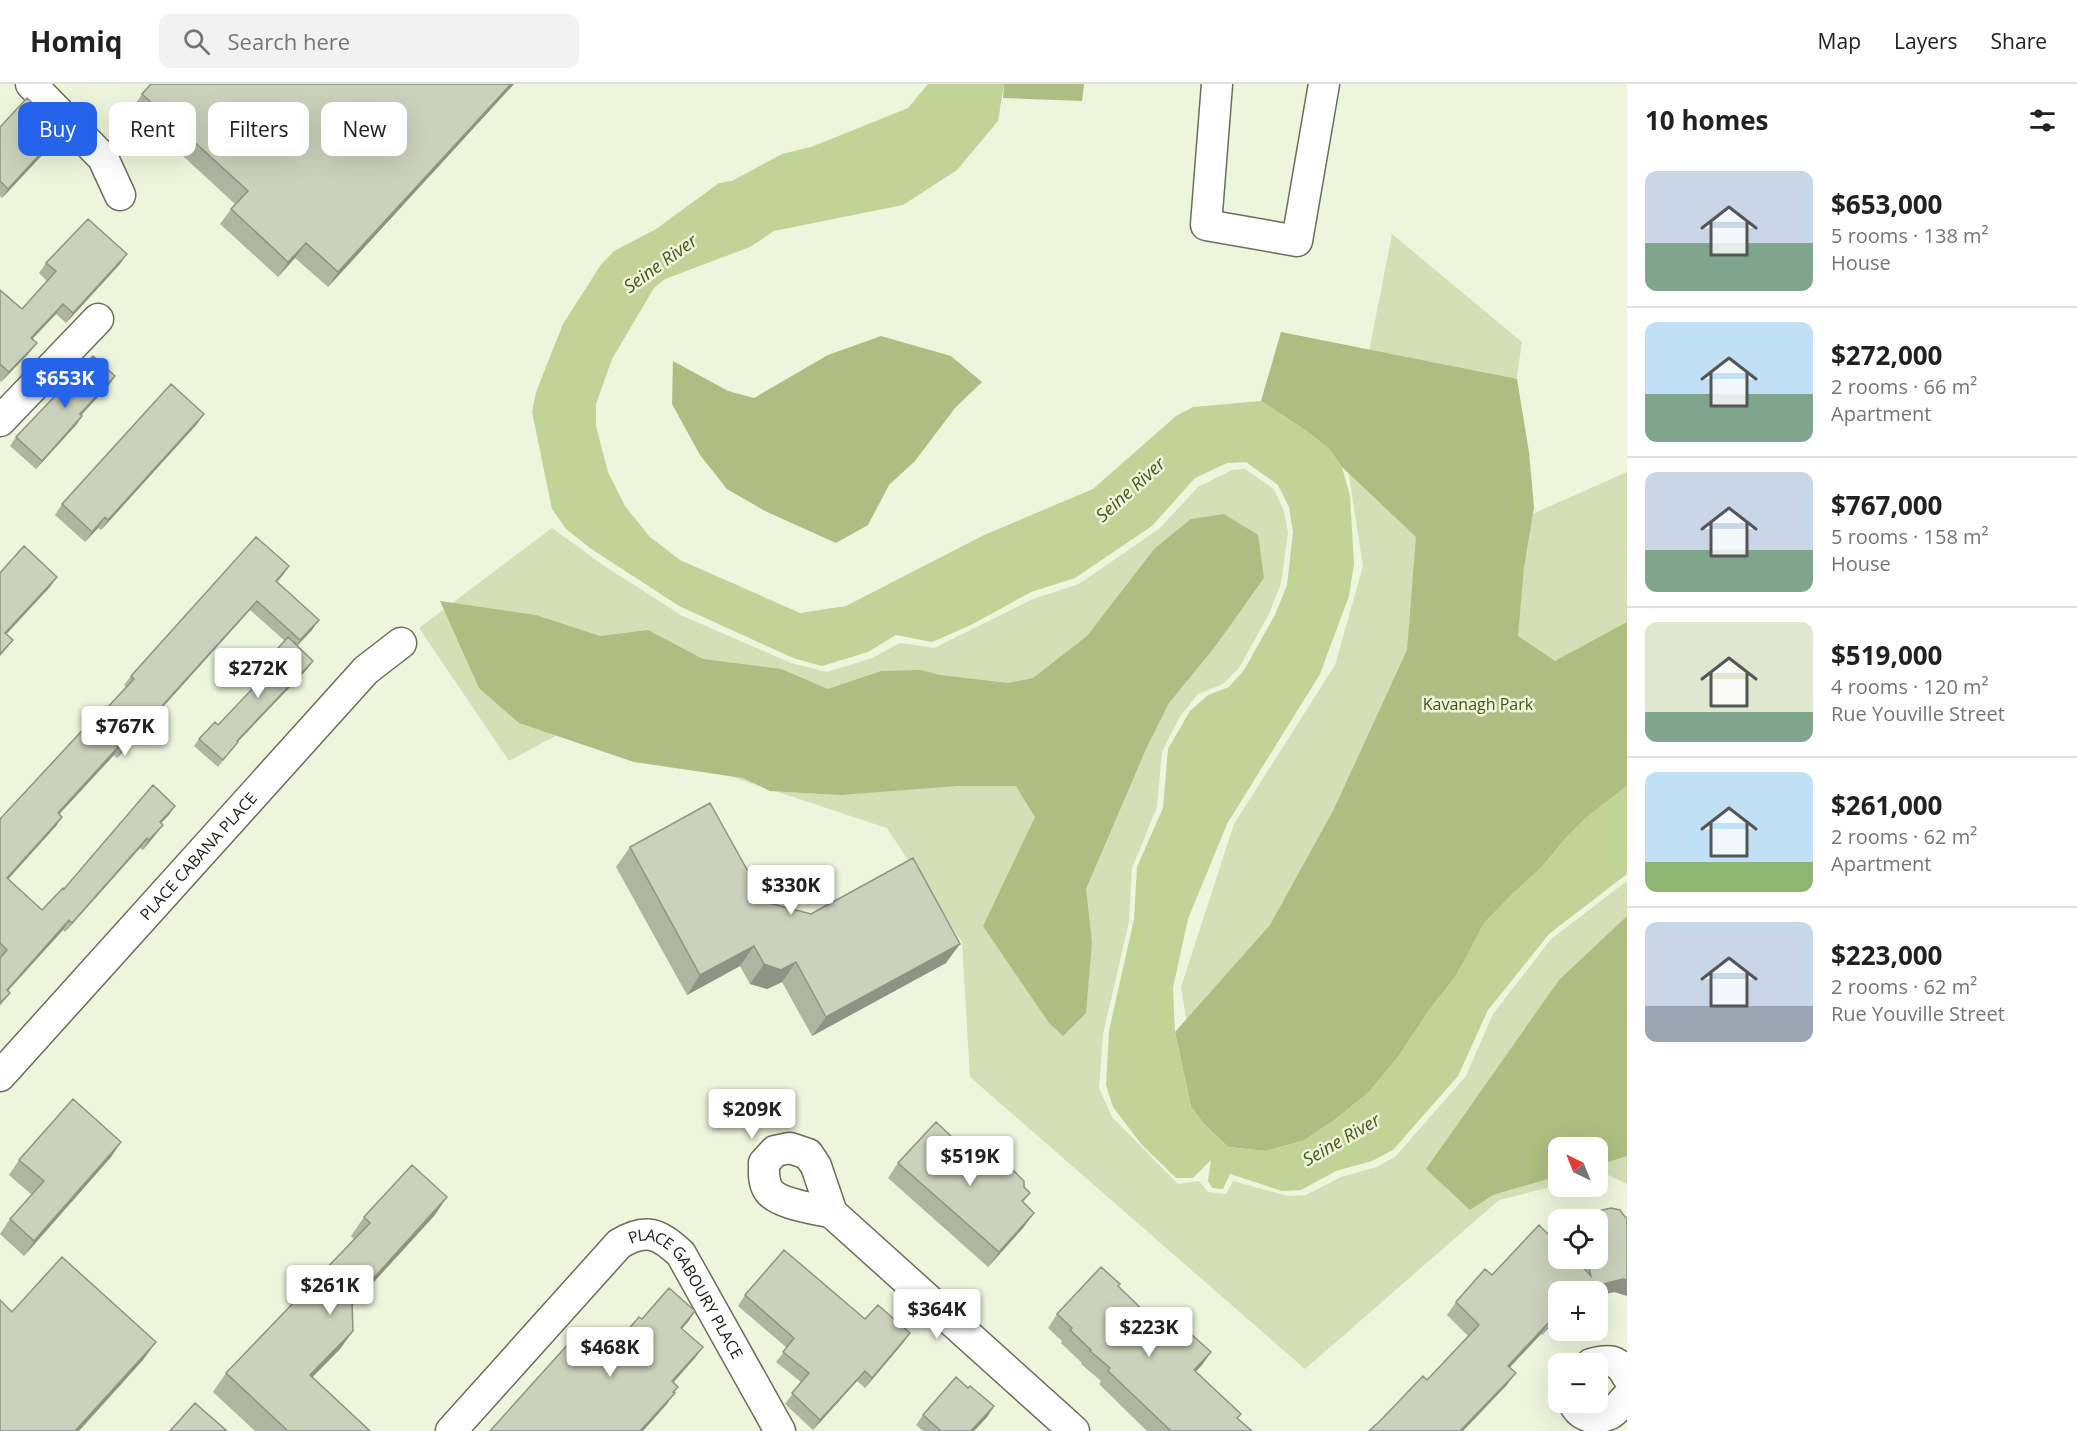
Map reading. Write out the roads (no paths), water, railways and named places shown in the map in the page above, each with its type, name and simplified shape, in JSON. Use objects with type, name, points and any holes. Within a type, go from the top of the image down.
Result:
[{"type":"street","points":[[31,84],[103,158],[120,195]]},
{"type":"street","points":[[1217,84],[1206,225],[1297,241],[1323,84]]},
{"type":"street","points":[[0,421],[98,319]]},
{"type":"street","name":"PLACE CABANA PLACE","points":[[0,1076],[366,670],[401,644]]},
{"type":"street","points":[[832,1213],[1074,1431]]},
{"type":"street","name":"PLACE GABOURY PLACE","points":[[451,1431],[619,1244],[632,1236],[650,1233],[667,1241],[681,1254],[780,1431]]},
{"type":"street","points":[[1608,1360],[1622,1366],[1627,1376]]},
{"type":"street","points":[[1570,1415],[1591,1418],[1611,1414],[1627,1397]]},
{"type":"water","name":"Seine River","points":[[928,84],[1004,84],[998,121],[957,170],[903,205],[774,231],[750,247],[665,279],[654,288],[612,359],[596,404],[596,426],[608,472],[625,506],[650,537],[680,560],[800,613],[846,606],[984,535],[1093,489],[1176,416],[1193,407],[1261,401],[1329,449],[1342,467],[1350,496],[1354,564],[1349,596],[1320,674],[1227,824],[1188,919],[1173,988],[1175,1032],[1191,1107],[1205,1125],[1228,1147],[1265,1151],[1303,1141],[1336,1119],[1369,1092],[1398,1057],[1430,1009],[1456,976],[1484,923],[1541,868],[1587,817],[1627,786],[1627,874],[1549,934],[1488,1010],[1458,1076],[1393,1150],[1372,1161],[1336,1171],[1301,1190],[1282,1191],[1230,1174],[1223,1189],[1212,1188],[1208,1181],[1211,1160],[1193,1178],[1176,1178],[1142,1145],[1113,1107],[1106,1085],[1109,1031],[1134,919],[1137,867],[1163,808],[1168,749],[1190,711],[1208,695],[1229,687],[1244,670],[1275,615],[1287,585],[1293,532],[1289,507],[1278,485],[1246,462],[1227,463],[1195,478],[1152,526],[1075,578],[1031,592],[971,625],[932,642],[896,635],[868,652],[822,666],[793,658],[679,606],[590,548],[566,529],[552,509],[532,412],[536,392],[563,324],[600,266],[614,251],[656,229],[719,183],[732,181],[782,154],[811,147],[908,108]]},
{"type":"park label","name":"Kavanagh Park","points":[[1478,704]]}]
